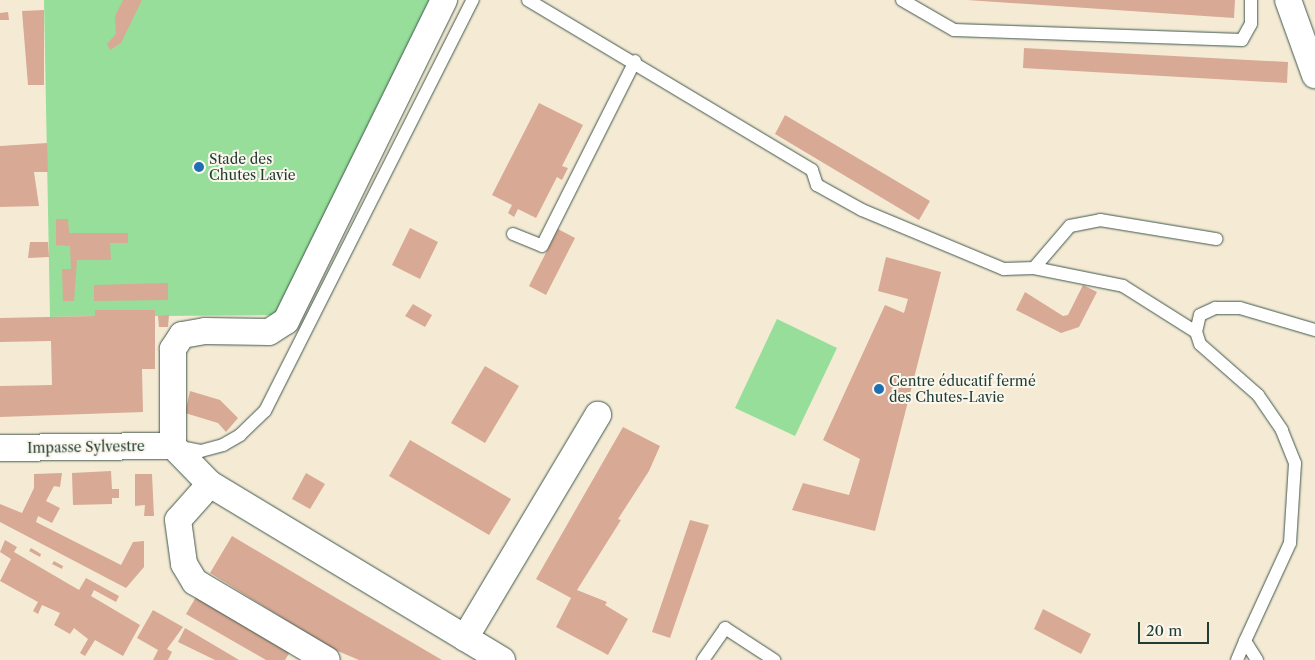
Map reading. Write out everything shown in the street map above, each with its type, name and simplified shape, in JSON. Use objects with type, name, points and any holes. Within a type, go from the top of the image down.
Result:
[{"type":"street","points":[[444,0],[286,321],[269,332],[205,331],[182,335],[173,349],[173,446],[210,484],[502,660]]},
{"type":"street","points":[[1288,0],[1315,75]]},
{"type":"street","points":[[465,638],[598,415]]},
{"type":"street","name":"Impasse Sylvestre","points":[[0,448],[173,446]]},
{"type":"street","points":[[210,484],[178,520],[184,564],[195,582],[327,660]]},
{"type":"lane","points":[[173,446],[201,451],[223,445],[240,435],[265,411],[473,0]]},
{"type":"lane","points":[[528,0],[635,61],[812,170],[817,185],[862,210],[1004,269],[1034,268],[1123,286],[1196,332]]},
{"type":"lane","points":[[902,0],[954,30],[1242,40],[1252,24],[1251,0]]},
{"type":"lane","points":[[513,234],[542,246],[635,61]]},
{"type":"lane","points":[[1034,268],[1070,226],[1100,220],[1216,239]]},
{"type":"lane","points":[[1237,660],[1290,543],[1295,463],[1282,430],[1258,395],[1200,344],[1196,332],[1200,316],[1223,308],[1240,308],[1315,330]]},
{"type":"lane","points":[[704,660],[725,628],[774,660]]},
{"type":"lane","points":[[1245,641],[1257,660]]},
{"type":"green space","name":"Stade des Chutes Lavie","points":[[44,0],[432,0],[277,315],[155,316],[155,310],[95,310],[95,316],[50,317]]},
{"type":"green space","points":[[777,319],[837,348],[795,436],[735,408]]},
{"type":"building","points":[[123,0],[142,0],[121,43],[110,50],[107,44],[116,34],[115,16]]},
{"type":"building","points":[[967,0],[1235,0],[1234,18]]},
{"type":"building","points":[[44,10],[44,85],[28,85],[22,11]]},
{"type":"building","points":[[8,12],[9,20],[0,20],[0,13]]},
{"type":"building","points":[[1024,48],[1288,62],[1287,83],[1023,68]]},
{"type":"building","points":[[539,103],[583,125],[562,166],[568,168],[562,180],[557,177],[536,218],[518,209],[514,217],[508,213],[512,205],[492,195]]},
{"type":"building","points":[[785,115],[930,201],[919,220],[775,134]]},
{"type":"building","points":[[47,143],[48,172],[34,172],[39,206],[0,207],[0,146]]},
{"type":"building","points":[[56,219],[68,219],[69,233],[128,233],[128,243],[110,243],[111,260],[77,260],[74,301],[63,301],[62,269],[71,269],[70,246],[56,245]]},
{"type":"building","points":[[410,228],[438,242],[420,279],[392,265]]},
{"type":"building","points":[[558,229],[575,238],[546,295],[529,286]]},
{"type":"building","points":[[30,242],[48,242],[49,257],[28,258]]},
{"type":"building","name":"Centre éducatif fermé des Chutes-Lavie","points":[[886,257],[941,272],[875,531],[792,510],[803,483],[849,495],[860,459],[823,440],[885,305],[904,313],[908,299],[878,291]]},
{"type":"building","points":[[168,283],[168,300],[94,301],[94,285]]},
{"type":"building","points":[[1083,285],[1097,292],[1079,327],[1061,333],[1016,310],[1025,292],[1063,316],[1068,315]]},
{"type":"building","points":[[413,304],[432,315],[425,327],[405,316]]},
{"type":"building","points":[[95,310],[155,310],[155,369],[142,369],[143,412],[0,417],[0,386],[52,385],[51,341],[0,342],[0,318],[95,316]]},
{"type":"building","points":[[169,315],[168,327],[159,327],[158,316]]},
{"type":"building","points":[[485,366],[519,386],[485,443],[451,423]]},
{"type":"building","points":[[190,391],[220,400],[238,418],[226,432],[218,423],[185,413]]},
{"type":"building","points":[[623,427],[660,446],[649,471],[618,519],[621,520],[577,590],[607,602],[605,605],[628,619],[608,655],[556,627],[571,598],[536,579]]},
{"type":"building","points":[[410,440],[511,499],[489,535],[389,476]]},
{"type":"building","points":[[111,471],[112,489],[119,489],[119,498],[112,498],[112,504],[73,505],[72,473]]},
{"type":"building","points":[[62,473],[60,487],[54,486],[46,501],[60,508],[52,523],[38,516],[36,522],[121,565],[133,542],[144,541],[144,567],[126,588],[0,522],[0,504],[22,513],[34,488],[34,474]]},
{"type":"building","points":[[306,473],[325,484],[310,509],[292,499]]},
{"type":"building","points":[[135,474],[152,474],[154,516],[144,516],[145,505],[135,506]]},
{"type":"building","points":[[690,520],[709,525],[670,638],[652,632]]},
{"type":"building","points":[[232,536],[442,660],[359,660],[333,649],[210,573]]},
{"type":"building","points":[[5,540],[17,547],[14,552],[79,590],[86,578],[119,596],[116,602],[94,590],[91,596],[140,625],[123,656],[95,640],[85,656],[80,653],[88,639],[74,628],[70,634],[54,625],[60,613],[42,605],[38,614],[33,611],[38,602],[0,581],[11,559],[0,552]]},
{"type":"building","points":[[31,548],[41,554],[40,557],[29,551]]},
{"type":"building","points":[[54,561],[63,566],[62,569],[52,564]]},
{"type":"building","points":[[196,597],[290,652],[285,660],[266,660],[186,614]]},
{"type":"building","points":[[1043,609],[1091,634],[1081,654],[1034,629]]},
{"type":"building","points":[[153,610],[183,627],[167,649],[172,652],[168,660],[153,660],[158,650],[137,638]]},
{"type":"building","points":[[185,628],[239,660],[215,660],[178,642]]},
{"type":"place","name":"Stade des Chutes Lavie","points":[[199,167]]},
{"type":"place","name":"Centre éducatif fermé des Chutes-Lavie","points":[[879,389]]}]
